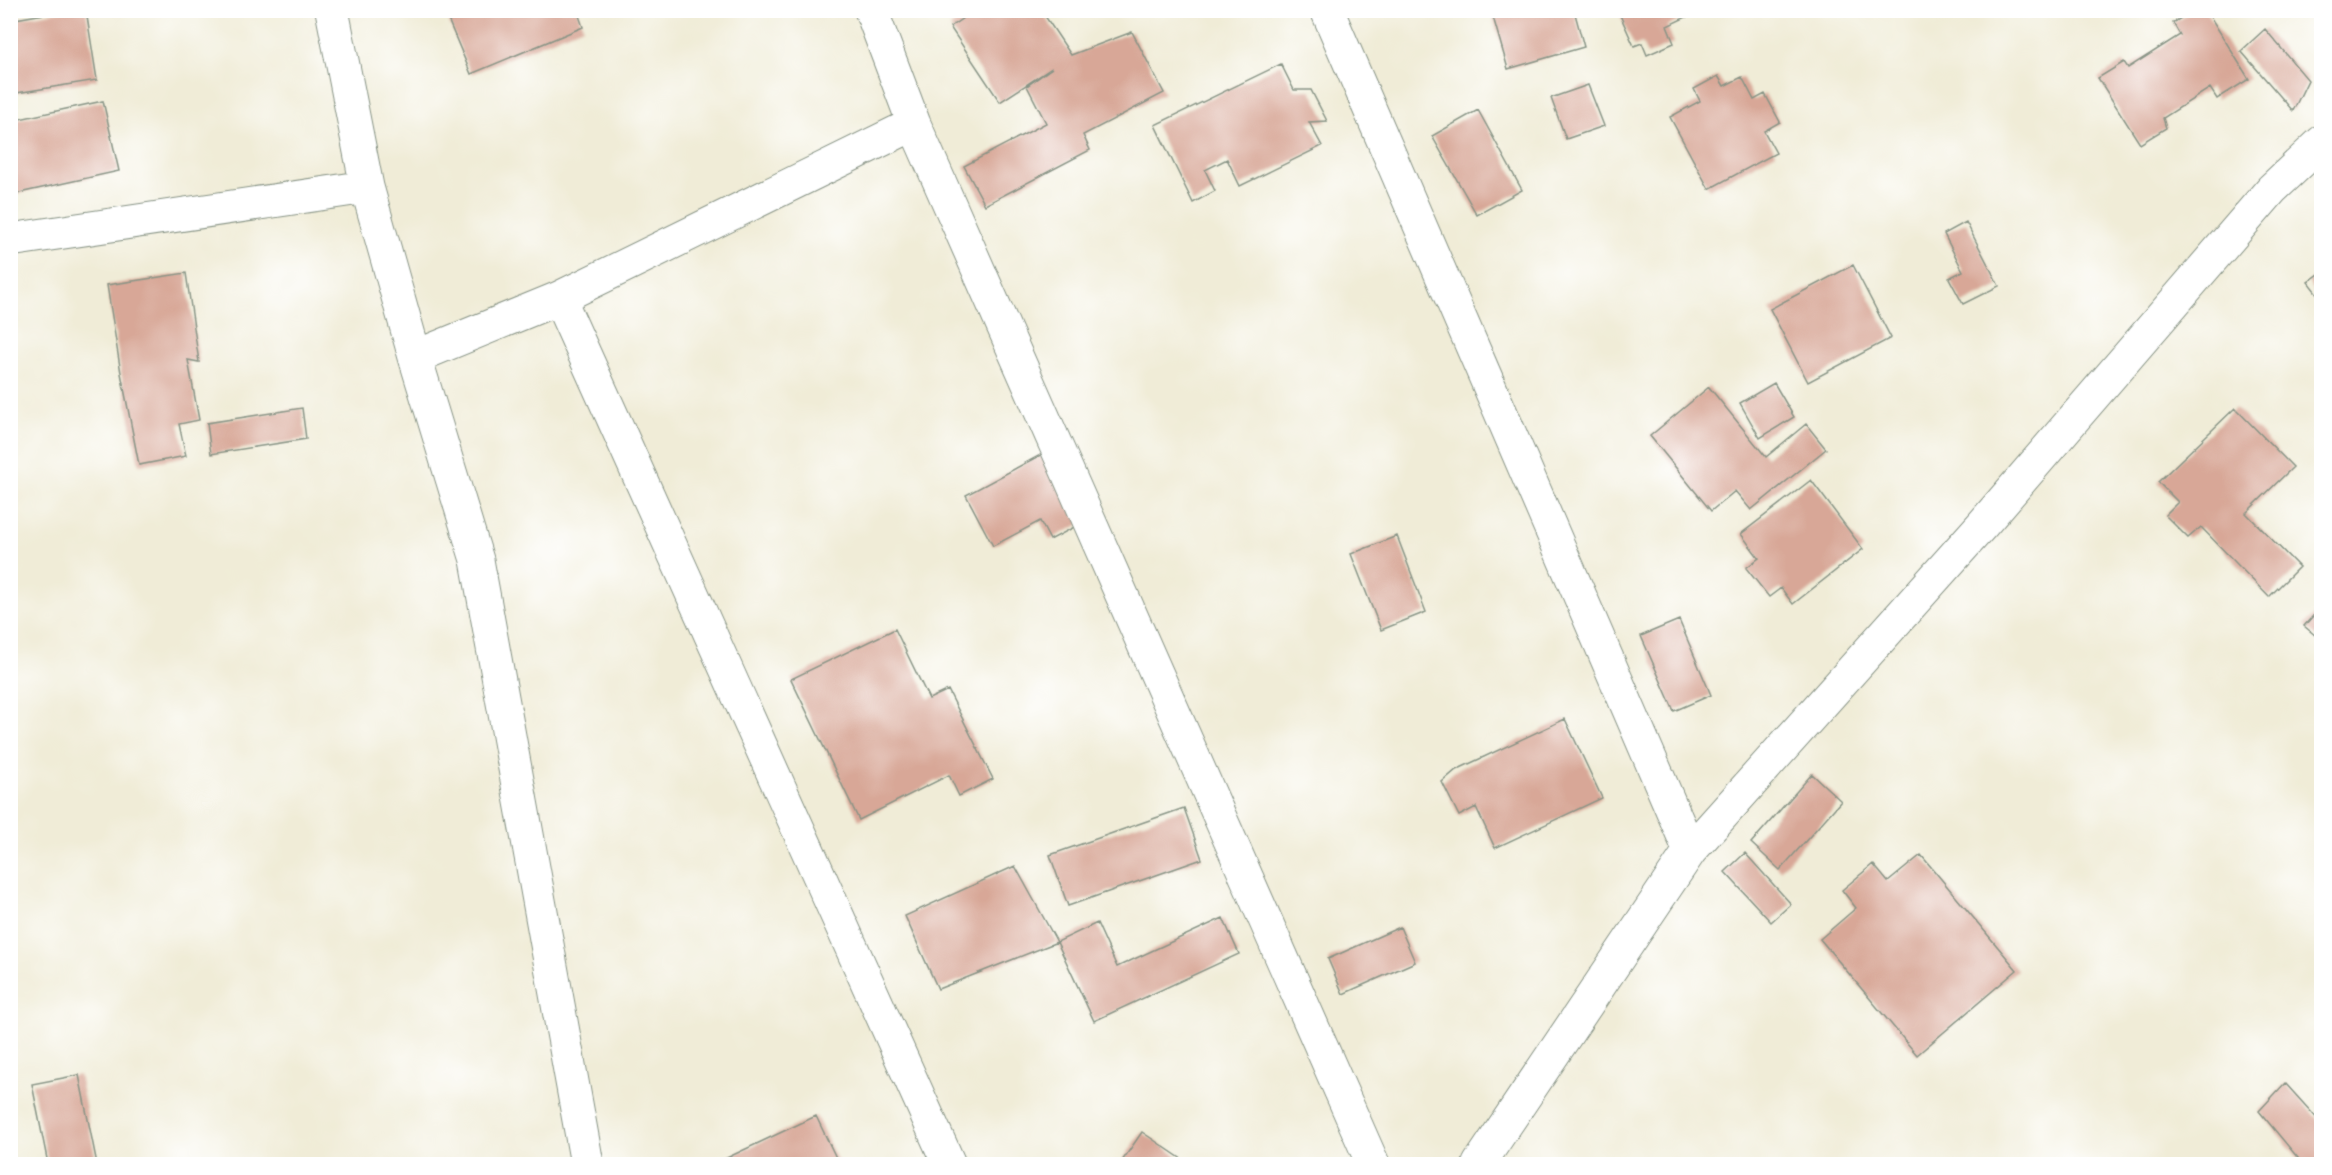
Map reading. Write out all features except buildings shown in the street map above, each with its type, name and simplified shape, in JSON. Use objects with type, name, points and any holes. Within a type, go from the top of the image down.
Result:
[{"type":"street","points":[[332,10],[367,187],[415,357],[477,560],[588,1164]]},
{"type":"street","points":[[871,10],[914,124],[1373,1164]]},
{"type":"street","points":[[1327,10],[1690,851]]},
{"type":"street","points":[[415,357],[560,298],[914,124]]},
{"type":"street","points":[[1479,1164],[1690,851],[1983,524],[2272,189],[2322,142]]},
{"type":"street","points":[[10,240],[367,187]]},
{"type":"street","points":[[560,298],[949,1164]]}]
